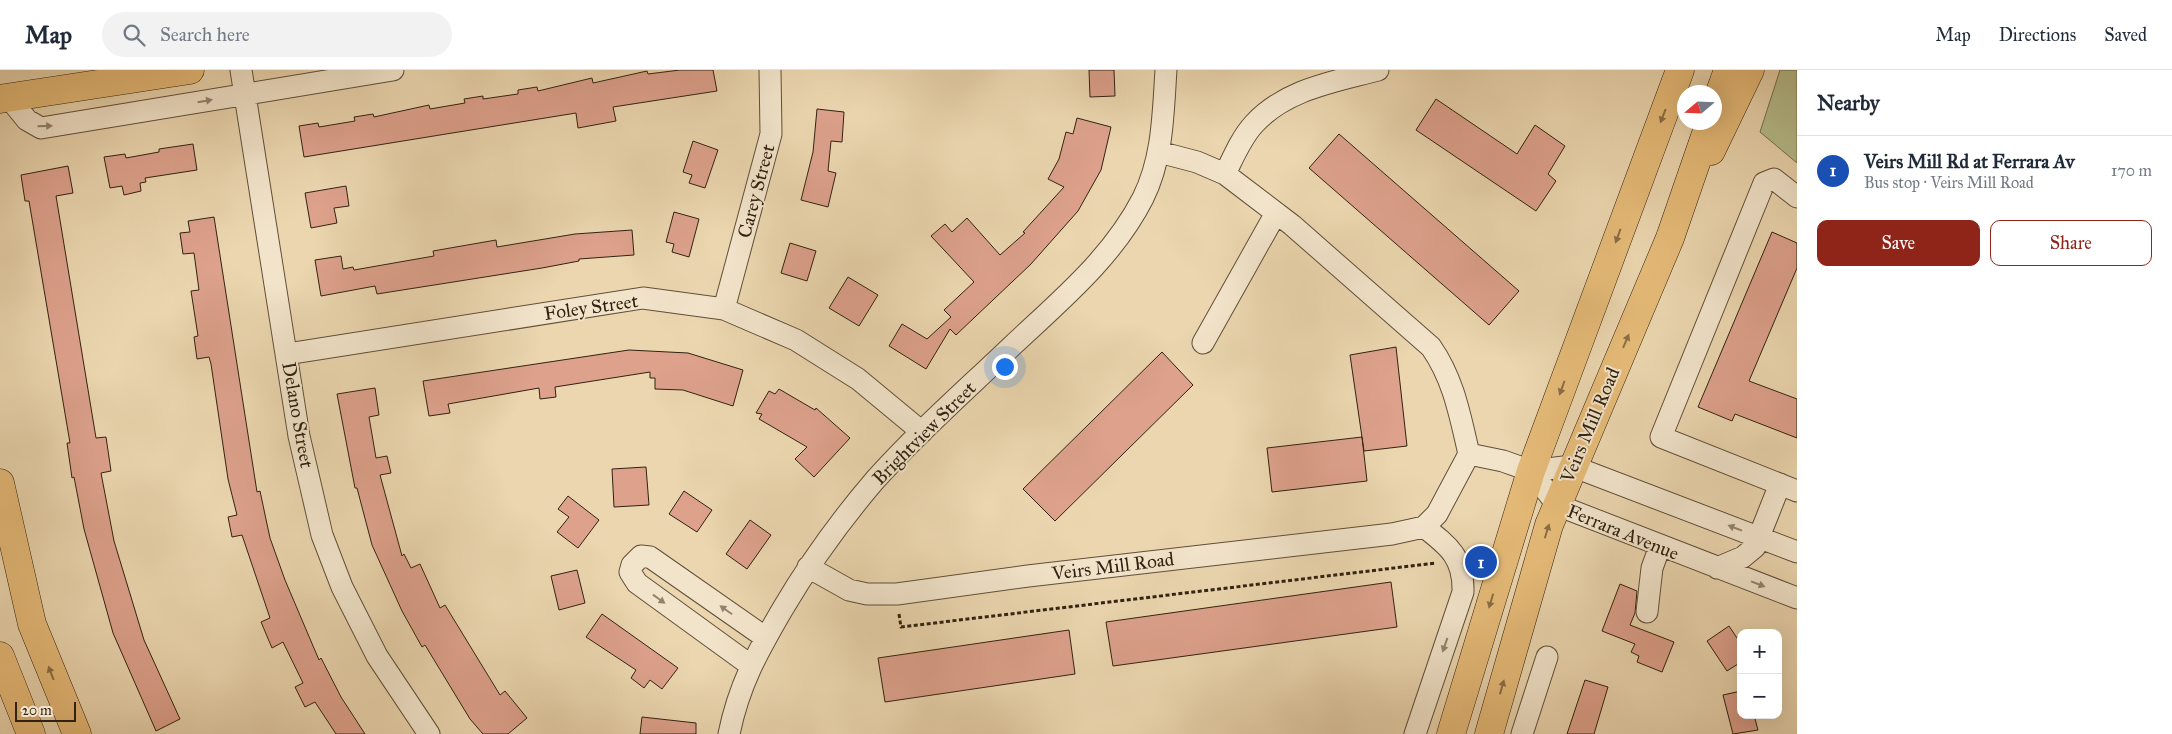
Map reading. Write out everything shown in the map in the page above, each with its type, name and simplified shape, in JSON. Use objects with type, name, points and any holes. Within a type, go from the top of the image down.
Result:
[{"type":"main road","points":[[5,98],[190,70]]},
{"type":"main road","name":"Veirs Mill Road","points":[[1451,734],[1531,471],[1680,70]]},
{"type":"main road","points":[[1722,87],[1728,70]]},
{"type":"main road","points":[[1670,238],[1750,70]]},
{"type":"main road","name":"Veirs Mill Road","points":[[1488,734],[1549,525],[1572,466],[1670,238],[1707,130]]},
{"type":"main road","points":[[0,483],[32,624],[76,734]]},
{"type":"main road","points":[[0,656],[31,734]]},
{"type":"street","name":"Delano Street","points":[[241,70],[299,436],[322,535],[335,570],[377,656],[429,734]]},
{"type":"street","points":[[5,98],[27,120],[41,128],[393,70]]},
{"type":"street","name":"Carey Street","points":[[724,309],[771,134],[770,70]]},
{"type":"street","name":"Brightview Street","points":[[729,734],[735,705],[750,665],[808,567],[875,480],[922,432],[1085,277],[1121,237],[1144,197],[1161,146],[1166,70]]},
{"type":"street","points":[[1225,174],[1253,125],[1274,106],[1298,92],[1378,70]]},
{"type":"street","points":[[1159,152],[1197,162],[1225,174],[1276,213],[1431,347],[1444,365],[1452,384],[1469,454],[1437,514],[1424,527],[1449,545],[1461,569],[1463,592],[1415,734]]},
{"type":"street","points":[[1717,568],[1743,556],[1756,547],[1788,488],[1661,438],[1764,183],[1774,179],[1797,197]]},
{"type":"street","points":[[1203,343],[1276,213]]},
{"type":"street","name":"Foley Street","points":[[286,354],[643,298],[724,309],[796,340],[858,379],[922,432]]},
{"type":"street","name":"Veirs Mill Road","points":[[1469,454],[1503,461],[1531,471]]},
{"type":"street","points":[[1531,471],[1572,466],[1797,552]]},
{"type":"street","name":"Ferrara Avenue","points":[[1531,471],[1557,505],[1797,598]]},
{"type":"street","name":"Veirs Mill Road","points":[[808,567],[849,590],[867,594],[897,594],[1028,576],[1392,534],[1424,527]]},
{"type":"street","points":[[1647,612],[1652,568],[1660,546]]},
{"type":"street","points":[[750,665],[637,583],[630,572],[632,565],[641,556],[650,557],[766,638]]},
{"type":"street","points":[[1522,734],[1547,657]]},
{"type":"path","points":[[897,594],[901,627],[1440,562]]},
{"type":"green space","points":[[1780,70],[1797,70],[1797,163],[1760,132]]},
{"type":"building","points":[[680,70],[713,70],[717,91],[613,107],[616,121],[578,128],[576,113],[304,157],[299,126],[318,123],[319,127],[355,121],[354,117],[373,114],[374,117],[429,105],[430,109],[465,103],[464,99],[483,96],[483,99],[518,94],[518,90],[537,87],[538,91],[592,78],[593,83],[647,71],[648,74]]},
{"type":"building","points":[[1089,70],[1114,70],[1115,96],[1090,97]]},
{"type":"building","points":[[1436,99],[1517,154],[1535,125],[1565,146],[1548,174],[1556,181],[1536,211],[1416,130]]},
{"type":"building","points":[[817,109],[844,112],[842,142],[831,141],[828,171],[836,173],[828,207],[801,200],[813,152]]},
{"type":"building","points":[[1077,118],[1111,127],[1101,170],[1078,211],[1031,264],[956,335],[950,329],[926,369],[889,346],[902,324],[927,339],[951,317],[944,310],[974,282],[931,236],[945,224],[952,232],[967,218],[1000,255],[1025,233],[1023,232],[1064,187],[1048,179],[1059,159],[1066,132],[1073,134]]},
{"type":"building","points":[[1339,134],[1519,291],[1489,325],[1309,168]]},
{"type":"building","points":[[693,141],[718,150],[705,188],[689,183],[692,175],[683,172]]},
{"type":"building","points":[[193,144],[197,170],[145,178],[146,182],[140,183],[141,191],[124,195],[122,186],[110,188],[104,157],[125,154],[126,158],[159,152],[159,149]]},
{"type":"building","points":[[68,166],[73,193],[56,196],[96,438],[106,437],[111,471],[101,473],[114,541],[144,640],[180,719],[156,731],[113,633],[84,529],[74,477],[72,478],[67,443],[70,443],[29,201],[25,201],[21,175]]},
{"type":"building","points":[[346,186],[349,206],[334,208],[337,223],[311,228],[305,193]]},
{"type":"building","points":[[674,212],[699,219],[689,257],[672,252],[674,244],[666,242]]},
{"type":"building","points":[[214,217],[257,492],[260,491],[270,538],[285,580],[319,660],[321,658],[341,697],[365,734],[336,734],[315,702],[305,707],[295,687],[303,683],[283,642],[272,648],[261,622],[270,618],[242,535],[232,537],[228,517],[237,515],[228,479],[211,364],[209,357],[197,359],[194,337],[198,336],[191,291],[199,290],[194,253],[183,254],[180,233],[190,232],[188,221]]},
{"type":"building","points":[[632,230],[634,255],[579,259],[579,261],[542,268],[377,294],[375,286],[321,296],[315,260],[341,256],[343,269],[353,267],[354,270],[434,256],[433,251],[496,240],[497,247],[575,234]]},
{"type":"building","points":[[1772,232],[1797,243],[1797,268],[1749,381],[1797,399],[1797,438],[1735,414],[1732,421],[1698,407]]},
{"type":"building","points":[[790,243],[816,251],[807,281],[781,273]]},
{"type":"building","points":[[848,277],[878,295],[859,326],[829,308]]},
{"type":"building","points":[[1396,347],[1407,446],[1364,451],[1350,355]]},
{"type":"building","points":[[629,350],[688,353],[743,370],[733,406],[683,390],[655,389],[655,378],[650,378],[650,372],[555,387],[556,397],[540,399],[539,388],[448,404],[450,413],[429,416],[423,381]]},
{"type":"building","points":[[1162,352],[1193,385],[1055,521],[1023,489]]},
{"type":"building","points":[[375,388],[379,415],[369,417],[376,458],[387,456],[391,473],[380,475],[402,556],[404,554],[411,568],[420,564],[440,608],[445,605],[500,695],[505,691],[527,718],[508,734],[483,734],[470,719],[425,645],[422,647],[402,611],[372,545],[357,488],[355,488],[337,394]]},
{"type":"building","points":[[779,389],[815,410],[816,408],[850,438],[814,477],[795,459],[807,447],[759,419],[762,414],[756,413],[769,391],[775,394]]},
{"type":"building","points":[[1362,437],[1367,481],[1272,492],[1267,448]]},
{"type":"building","points":[[646,467],[649,505],[614,507],[612,469]]},
{"type":"building","points":[[684,491],[712,510],[697,532],[669,514]]},
{"type":"building","points":[[568,496],[599,520],[578,548],[557,532],[569,517],[558,509]]},
{"type":"building","points":[[750,520],[771,535],[747,569],[726,554]]},
{"type":"building","points":[[577,570],[585,603],[559,610],[551,576]]},
{"type":"building","points":[[1391,582],[1397,627],[1113,666],[1106,622]]},
{"type":"building","points":[[1620,584],[1637,591],[1635,613],[1630,625],[1674,642],[1662,672],[1637,662],[1639,656],[1631,652],[1635,644],[1602,631]]},
{"type":"building","points":[[602,614],[678,668],[662,689],[650,680],[644,688],[631,678],[636,670],[586,637]]},
{"type":"building","points":[[1729,626],[1737,638],[1737,665],[1727,671],[1707,641]]},
{"type":"building","points":[[1069,630],[1075,674],[885,702],[878,658]]},
{"type":"building","points":[[1585,680],[1608,687],[1594,734],[1567,734]]},
{"type":"building","points":[[1737,692],[1737,719],[1755,719],[1758,730],[1733,734],[1723,695]]},
{"type":"building","points":[[642,717],[696,723],[696,734],[640,734]]},
{"type":"place","name":"Veirs Mill Rd at Ferrara Av","points":[[1481,562]]}]
